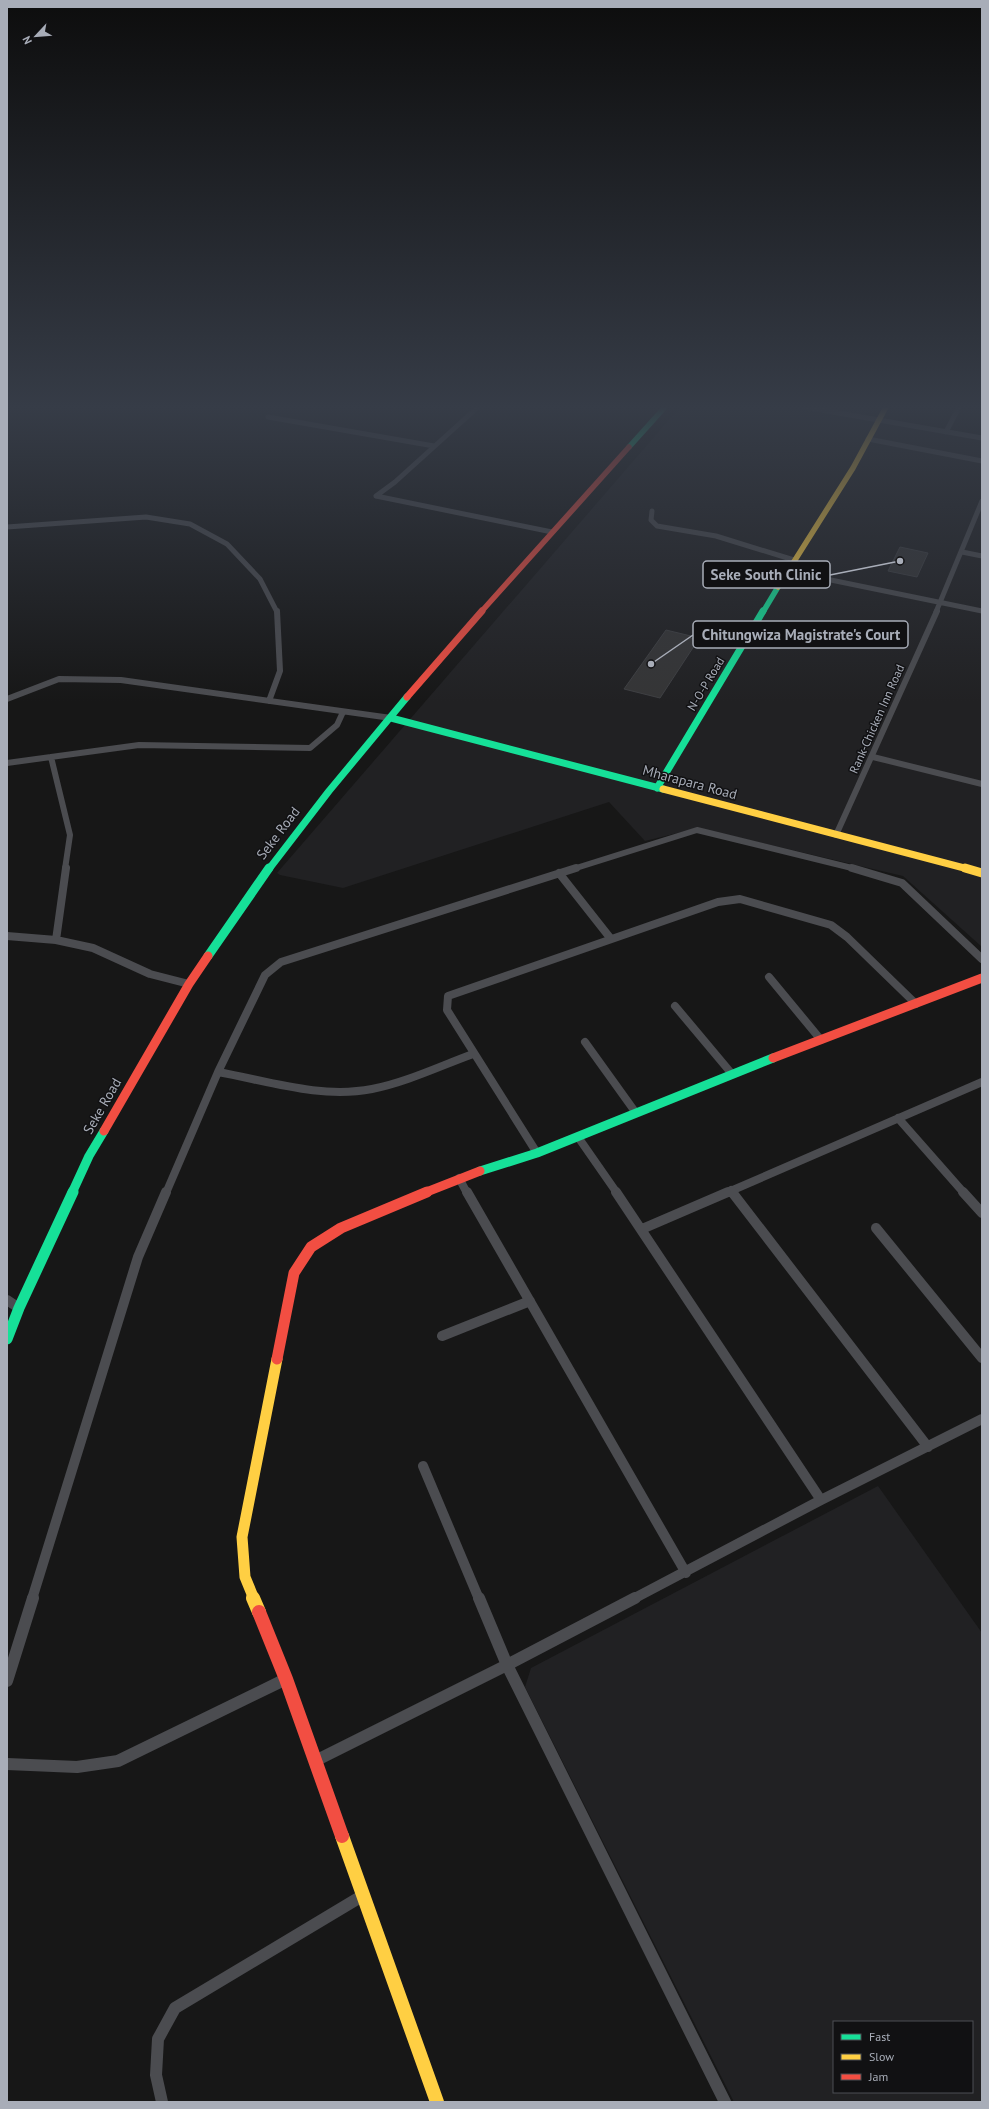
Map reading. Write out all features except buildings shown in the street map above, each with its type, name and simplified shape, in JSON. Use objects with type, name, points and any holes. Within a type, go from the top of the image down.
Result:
[{"type":"main road","name":"Seke Road","points":[[7,1339],[19,1308],[89,1156],[189,984],[248,894],[346,768],[391,718],[455,641],[576,505]]},
{"type":"main road","name":"N-O-P Road","points":[[657,788],[787,571],[829,505]]},
{"type":"main road","name":"Mharapara Road","points":[[391,718],[982,872]]},
{"type":"main road","points":[[437,2102],[362,1896],[286,1679],[245,1577],[242,1537],[294,1273],[311,1248],[341,1228],[459,1178],[537,1153],[732,1074],[980,981]]},
{"type":"street","points":[[422,505],[552,532]]},
{"type":"street","name":"Rank-Chicken Inn Road","points":[[836,835],[941,601],[980,505]]},
{"type":"street","points":[[652,510],[651,520],[657,526],[716,536],[794,560]]},
{"type":"street","points":[[7,527],[146,517],[190,524],[227,544],[260,579],[277,611],[280,671],[269,701]]},
{"type":"street","points":[[962,552],[982,556]]},
{"type":"street","points":[[787,571],[941,601],[982,611]]},
{"type":"street","points":[[7,699],[59,679],[121,680],[391,718]]},
{"type":"street","points":[[7,762],[139,745],[310,748],[337,725],[343,712]]},
{"type":"street","points":[[51,757],[70,835],[56,940]]},
{"type":"street","points":[[872,757],[982,784]]},
{"type":"street","points":[[7,1681],[138,1256],[218,1072],[265,975],[281,962],[698,830],[879,875],[902,883],[982,959]]},
{"type":"street","points":[[559,873],[611,939]]},
{"type":"street","points":[[537,1153],[473,1054],[447,1010],[448,996],[718,902],[740,899],[831,925],[847,937],[916,1004]]},
{"type":"street","points":[[7,936],[56,940],[93,948],[150,974],[189,984]]},
{"type":"street","points":[[769,977],[821,1040]]},
{"type":"street","points":[[674,1006],[732,1074]]},
{"type":"street","points":[[585,1042],[636,1113]]},
{"type":"street","points":[[218,1072],[315,1090],[356,1092],[389,1084],[473,1054]]},
{"type":"street","points":[[642,1229],[982,1082]]},
{"type":"street","points":[[898,1118],[982,1213]]},
{"type":"street","points":[[578,1136],[642,1229],[821,1500]]},
{"type":"street","points":[[459,1178],[686,1573]]},
{"type":"street","points":[[731,1190],[928,1447]]},
{"type":"street","points":[[876,1228],[982,1358]]},
{"type":"street","points":[[7,1300],[19,1308]]},
{"type":"street","points":[[442,1336],[530,1301]]},
{"type":"street","points":[[315,1761],[507,1665],[686,1573],[821,1500],[982,1419]]},
{"type":"street","points":[[423,1466],[507,1665],[725,2102]]},
{"type":"street","points":[[7,1764],[81,1768],[101,1766],[118,1761],[286,1679]]},
{"type":"street","points":[[162,2102],[156,2075],[158,2039],[175,2008],[362,1896]]},
{"type":"shaded area","points":[[595,505],[982,505],[982,947],[903,876],[698,828],[645,841],[609,802],[343,888],[280,875],[277,873]]},
{"type":"shaded area","points":[[878,1486],[982,1633],[982,2102],[734,2102],[525,1687],[531,1668]]},
{"type":"traffic: fast","points":[[657,788],[778,587]]},
{"type":"traffic: fast","points":[[208,956],[254,889],[303,824],[407,697]]},
{"type":"traffic: fast","points":[[391,718],[663,789]]},
{"type":"traffic: fast","points":[[480,1171],[537,1153],[773,1058]]},
{"type":"traffic: fast","points":[[7,1339],[19,1308],[89,1156],[104,1131]]},
{"type":"traffic: slow","points":[[778,587],[829,505]]},
{"type":"traffic: slow","points":[[663,789],[982,873]]},
{"type":"traffic: slow","points":[[259,1612],[245,1577],[242,1537],[277,1359]]},
{"type":"traffic: slow","points":[[342,1836],[437,2102]]},
{"type":"traffic: jam","points":[[407,697],[576,505]]},
{"type":"traffic: jam","points":[[104,1131],[189,984],[208,956]]},
{"type":"traffic: jam","points":[[773,1058],[982,978]]},
{"type":"traffic: jam","points":[[277,1359],[294,1273],[311,1247],[341,1228],[459,1178],[480,1171]]},
{"type":"traffic: jam","points":[[259,1612],[286,1679],[342,1836]]},
{"type":"place","name":"Seke South Clinic","points":[[900,561]]},
{"type":"place","name":"Chitungwiza Magistrate's Court","points":[[651,664]]}]
